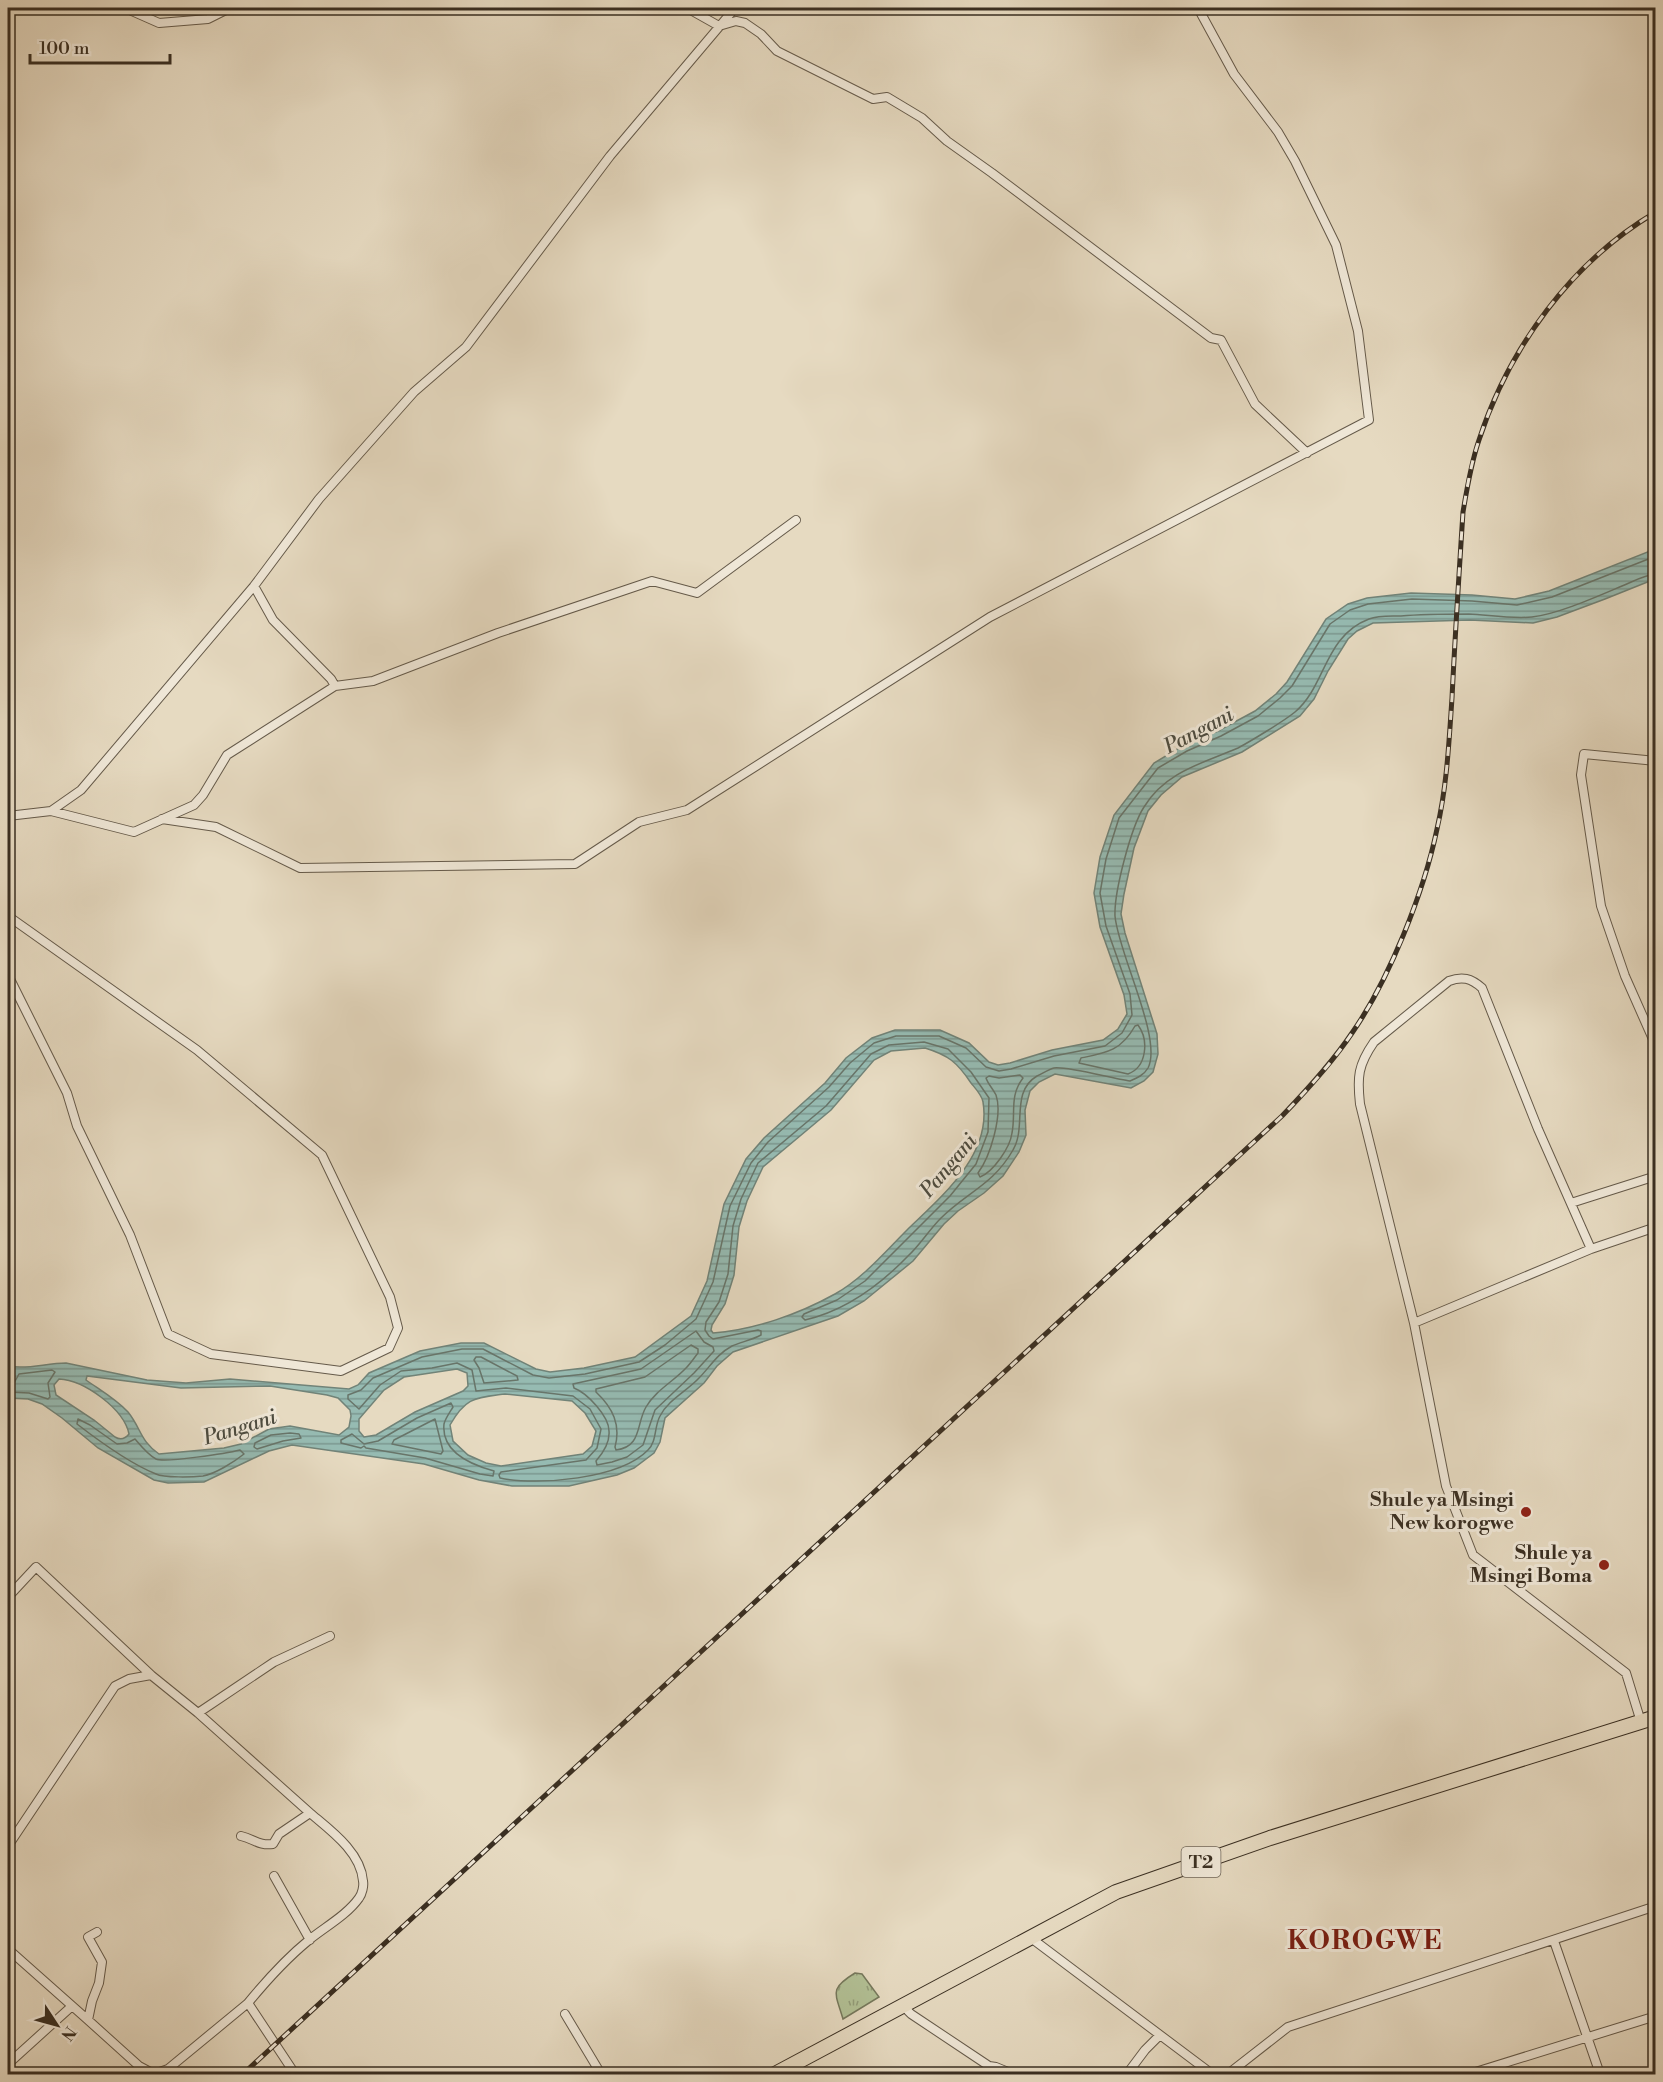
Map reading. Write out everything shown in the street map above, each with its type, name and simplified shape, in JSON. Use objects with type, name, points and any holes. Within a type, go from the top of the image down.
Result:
[{"type":"highway","name":"T2","points":[[775,2074],[1116,1892],[1270,1838],[1656,1717]]},
{"type":"street","points":[[125,8],[159,23],[208,19],[230,8]]},
{"type":"street","points":[[687,8],[719,26],[736,21],[745,23],[761,34],[777,51],[873,99],[887,97],[922,118],[947,141],[1211,338],[1221,340],[1255,404],[1307,453]]},
{"type":"street","points":[[51,810],[81,790],[254,586],[319,499],[414,392],[466,347],[610,156],[735,8]]},
{"type":"street","points":[[162,819],[216,827],[300,868],[575,864],[639,822],[687,810],[990,617],[1369,420],[1358,331],[1336,245],[1295,161],[1278,132],[1234,74],[1198,8]]},
{"type":"street","points":[[8,816],[51,810],[134,832],[194,805],[203,795],[226,755],[335,686],[373,681],[498,633],[652,581],[697,593],[796,520]]},
{"type":"street","points":[[254,586],[273,620],[331,679],[335,686]]},
{"type":"street","points":[[1656,761],[1584,754],[1581,775],[1601,906],[1625,976],[1656,1046]]},
{"type":"street","points":[[8,916],[197,1050],[322,1155],[390,1297],[398,1328],[389,1348],[341,1371],[211,1354],[168,1334],[130,1235],[77,1126],[67,1093],[8,975]]},
{"type":"street","points":[[1591,1249],[1538,1129],[1482,988],[1474,981],[1460,977],[1449,981],[1374,1042],[1365,1054],[1357,1078],[1360,1104],[1414,1323],[1446,1485],[1473,1555],[1626,1673],[1641,1722]]},
{"type":"street","points":[[1570,1203],[1656,1176]]},
{"type":"street","points":[[1414,1323],[1591,1249],[1656,1227]]},
{"type":"street","points":[[8,1597],[36,1567],[151,1675],[198,1713],[345,1845],[356,1858],[362,1871],[364,1884],[360,1898],[310,1940],[262,1985],[248,2003],[168,2069],[154,2074],[139,2066],[8,1949]]},
{"type":"street","points":[[198,1713],[274,1662],[330,1636]]},
{"type":"street","points":[[8,1846],[115,1686],[129,1679],[151,1675]]},
{"type":"street","points":[[241,1836],[251,1838],[263,1845],[273,1844],[279,1834],[310,1813]]},
{"type":"street","points":[[274,1876],[310,1940]]},
{"type":"street","points":[[1228,2074],[1288,2027],[1656,1906]]},
{"type":"street","points":[[88,2020],[99,1983],[102,1962],[88,1937],[98,1932]]},
{"type":"street","points":[[1031,1938],[1212,2074]]},
{"type":"street","points":[[1554,1941],[1600,2074]]},
{"type":"street","points":[[248,2003],[295,2074]]},
{"type":"street","points":[[8,2064],[72,2006]]},
{"type":"street","points":[[903,2006],[988,2070],[996,2067],[1013,2074]]},
{"type":"street","points":[[565,2014],[601,2074]]},
{"type":"street","points":[[1469,2074],[1656,2016]]},
{"type":"street","points":[[1127,2074],[1159,2036]]},
{"type":"green space","points":[[855,1973],[862,1974],[879,1997],[843,2019],[836,1992],[841,1983]]},
{"type":"water","points":[[1655,549],[1655,579],[1557,617],[1533,623],[1470,620],[1373,623],[1357,631],[1348,639],[1314,699],[1300,716],[1242,752],[1182,777],[1161,795],[1148,811],[1134,848],[1121,914],[1157,1034],[1158,1054],[1153,1072],[1144,1081],[1131,1088],[1055,1074],[1039,1082],[1030,1091],[1025,1110],[1026,1135],[1019,1152],[1003,1176],[958,1211],[913,1261],[864,1301],[838,1316],[733,1352],[717,1366],[704,1383],[665,1418],[660,1442],[654,1453],[634,1468],[617,1475],[569,1486],[512,1486],[479,1480],[424,1464],[292,1445],[269,1451],[204,1482],[168,1483],[154,1480],[98,1448],[42,1404],[28,1399],[8,1398],[8,1380],[11,1374],[8,1366],[66,1363],[147,1380],[186,1383],[230,1379],[349,1389],[358,1385],[369,1373],[420,1351],[461,1343],[484,1343],[536,1369],[550,1372],[584,1368],[635,1357],[691,1316],[707,1281],[724,1204],[746,1159],[764,1138],[825,1083],[846,1058],[872,1038],[895,1030],[940,1030],[969,1043],[989,1062],[998,1065],[1052,1050],[1103,1040],[1118,1029],[1127,1014],[1124,995],[1100,927],[1094,893],[1100,857],[1114,815],[1154,763],[1184,745],[1218,731],[1255,711],[1276,694],[1287,682],[1326,619],[1348,604],[1367,598],[1411,593],[1515,599],[1549,591]],"holes":[[[925,1048],[940,1053],[956,1065],[980,1094],[984,1121],[980,1140],[972,1157],[961,1174],[934,1204],[873,1265],[845,1288],[807,1308],[776,1320],[713,1333],[712,1325],[725,1304],[734,1275],[739,1227],[747,1201],[763,1167],[831,1110],[874,1060],[891,1051]],[[457,1369],[467,1373],[468,1386],[463,1391],[415,1412],[376,1435],[364,1437],[359,1431],[359,1419],[384,1390],[404,1377]],[[87,1376],[181,1388],[270,1386],[338,1398],[350,1410],[351,1416],[349,1427],[339,1435],[290,1426],[269,1429],[241,1444],[224,1448],[159,1454],[144,1439],[128,1412],[86,1380]],[[59,1379],[80,1384],[91,1390],[119,1415],[126,1424],[129,1434],[122,1438],[115,1437],[56,1395],[54,1385]],[[505,1394],[572,1401],[585,1413],[596,1431],[592,1446],[583,1454],[501,1466],[486,1463],[468,1455],[453,1441],[450,1425],[461,1409],[472,1400]]]},
{"type":"railway","points":[[243,2074],[1282,1116],[1336,1055],[1366,1012],[1392,962],[1404,935],[1431,854],[1447,764],[1463,512],[1479,440],[1507,373],[1547,310],[1597,256],[1625,232],[1656,212]]},
{"type":"place","name":"Shule ya Msingi New korogwe","points":[[1526,1512]]},
{"type":"place","name":"Shule ya Msingi Boma","points":[[1604,1565]]},
{"type":"district","name":"KOROGWE","points":[[1365,1941]]},
{"type":"water label","name":"Pangani","points":[[1199,731]]},
{"type":"water label","name":"Pangani","points":[[949,1166]]},
{"type":"water label","name":"Pangani","points":[[240,1428]]}]
